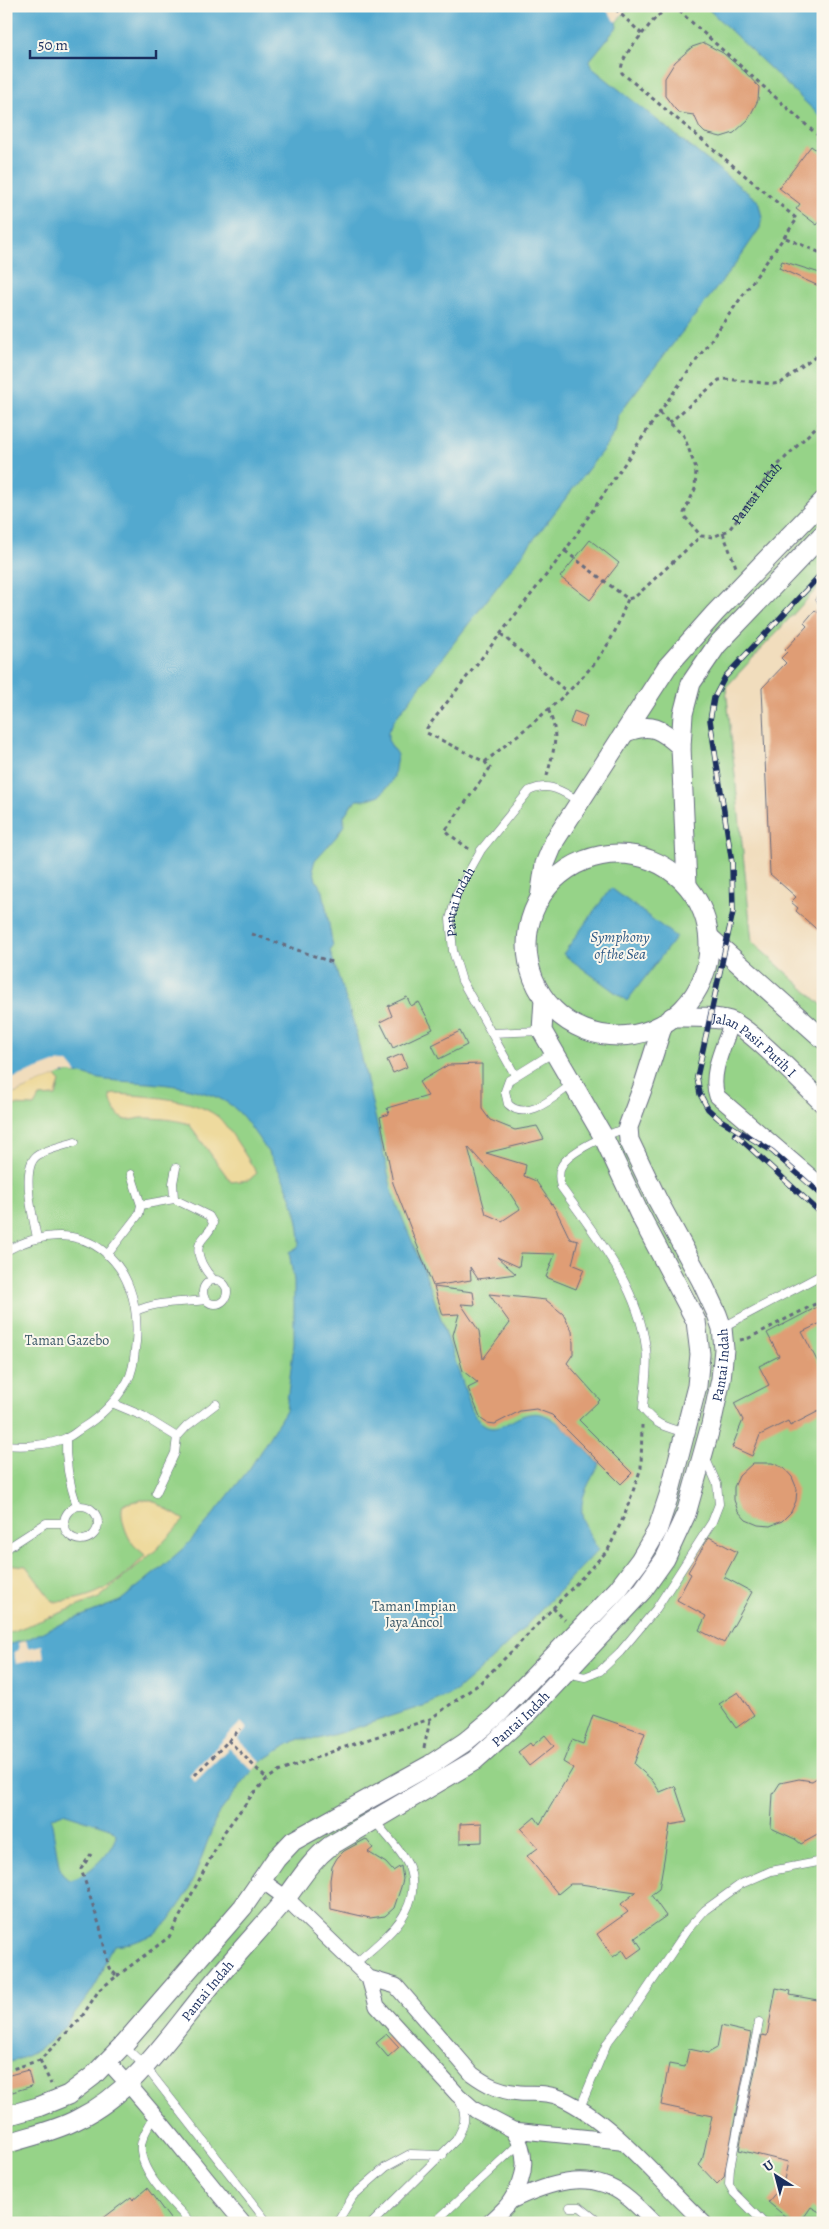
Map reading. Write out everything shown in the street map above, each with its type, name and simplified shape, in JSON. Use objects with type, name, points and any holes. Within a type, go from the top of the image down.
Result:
[{"type":"street","points":[[540,898],[545,864],[555,840],[667,667],[823,501]]},
{"type":"street","points":[[687,885],[680,747],[682,714],[691,683],[717,645],[823,534]]},
{"type":"street","points":[[626,732],[644,726],[652,728],[669,736],[680,747]]},
{"type":"street","points":[[623,854],[647,858],[669,869],[687,885],[702,909],[709,937],[707,961],[700,984],[686,1004],[667,1020],[638,1033],[612,1035],[586,1030],[563,1017],[544,999],[534,980],[528,960],[527,938],[531,917],[540,898],[555,878],[575,864],[598,856],[623,854]]},
{"type":"street","points":[[709,937],[823,1039]]},
{"type":"street","points":[[542,1031],[544,999]]},
{"type":"street","name":"Jalan Pasir Putih I","points":[[667,1020],[710,1018],[732,1022],[751,1036],[823,1103]]},
{"type":"street","points":[[628,1127],[667,1020]]},
{"type":"street","points":[[732,1022],[716,1071],[714,1086],[717,1096],[823,1187]]},
{"type":"street","name":"Pantai Indah","points":[[6,2116],[38,2107],[68,2095],[93,2076],[123,2045],[243,1907],[276,1859],[293,1841],[430,1765],[465,1742],[496,1716],[611,1596],[640,1560],[656,1531],[670,1495],[697,1386],[700,1354],[696,1321],[682,1291],[639,1213],[603,1136],[542,1031]]},
{"type":"street","name":"Pantai Indah","points":[[6,2144],[55,2129],[79,2119],[110,2100],[146,2066],[212,1984],[286,1898],[320,1854],[474,1761],[529,1712],[642,1590],[665,1559],[686,1514],[703,1452],[721,1379],[722,1336],[717,1314],[701,1280],[657,1199],[629,1140],[628,1127]]},
{"type":"street","points":[[261,1880],[286,1898],[369,1978],[396,1986],[472,2074],[486,2084],[500,2090],[547,2094],[560,2097],[580,2108],[621,2141],[696,2220]]},
{"type":"street","points":[[369,1978],[377,2006],[458,2095],[475,2110],[517,2136],[621,2141]]},
{"type":"street","points":[[107,2061],[129,2083],[243,2223]]},
{"type":"street","points":[[68,2095],[79,2119]]},
{"type":"street","points":[[511,2201],[524,2171],[524,2154],[517,2136]]},
{"type":"street","points":[[488,2223],[511,2201],[542,2187],[572,2180],[583,2180],[606,2186],[624,2195],[654,2223]]},
{"type":"lane","points":[[545,786],[551,787],[581,802]]},
{"type":"lane","name":"Pantai Indah","points":[[515,1075],[462,981],[453,951],[450,918],[457,893],[478,856],[529,791],[545,786]]},
{"type":"lane","points":[[492,1034],[542,1031]]},
{"type":"lane","points":[[554,1052],[515,1075],[506,1086],[505,1091],[508,1104],[517,1110],[532,1110],[572,1084]]},
{"type":"lane","points":[[628,1127],[603,1136],[569,1158],[561,1166],[558,1177],[562,1186],[610,1256],[639,1313],[646,1350],[643,1409],[652,1420],[661,1426],[686,1433]]},
{"type":"lane","points":[[37,1238],[30,1206],[29,1171],[32,1160],[37,1155],[75,1142]]},
{"type":"lane","points":[[174,1199],[173,1183],[176,1168]]},
{"type":"lane","points":[[107,1254],[139,1214],[141,1205],[130,1174]]},
{"type":"lane","points":[[136,1311],[146,1306],[164,1303],[205,1300],[216,1304],[221,1303],[227,1291],[223,1283],[214,1280],[203,1266],[198,1249],[200,1243],[211,1230],[213,1223],[209,1216],[174,1199],[141,1205]]},
{"type":"lane","points":[[6,1251],[37,1238],[58,1234],[84,1239],[107,1254],[122,1274],[132,1292],[137,1330],[133,1365],[127,1382],[112,1403],[90,1423],[66,1438],[30,1446],[6,1445]]},
{"type":"lane","points":[[722,1336],[823,1274]]},
{"type":"lane","points":[[205,1300],[203,1288],[214,1280]]},
{"type":"lane","points":[[112,1403],[144,1416],[177,1437]]},
{"type":"lane","points":[[156,1493],[176,1453],[177,1437],[187,1426],[216,1404]]},
{"type":"lane","points":[[66,1438],[66,1458],[70,1484],[77,1506]]},
{"type":"lane","points":[[566,1672],[585,1677],[600,1671],[620,1652],[656,1610],[712,1522],[719,1504],[717,1484],[703,1452]]},
{"type":"lane","points":[[77,1506],[87,1506],[95,1511],[99,1520],[98,1529],[92,1537],[84,1541],[74,1540],[67,1534],[64,1523],[68,1511],[77,1506]]},
{"type":"lane","points":[[6,1549],[46,1523],[64,1523]]},
{"type":"lane","points":[[354,1965],[396,1928],[406,1913],[410,1896],[411,1882],[408,1867],[374,1820]]},
{"type":"lane","points":[[580,2108],[607,2043],[637,2004],[687,1930],[705,1910],[741,1884],[771,1871],[823,1861]]},
{"type":"lane","points":[[759,2022],[730,2168],[729,2184],[734,2193],[764,2223]]},
{"type":"lane","points":[[123,2045],[146,2066],[268,2223]]},
{"type":"lane","points":[[372,2223],[443,2155],[456,2140],[465,2124],[464,2110],[458,2095]]},
{"type":"lane","points":[[154,2116],[141,2145],[143,2164],[159,2188],[191,2223]]},
{"type":"lane","points":[[434,2223],[517,2136]]},
{"type":"lane","points":[[337,2223],[353,2196],[386,2167],[410,2154],[443,2155]]},
{"type":"lane","points":[[570,2207],[580,2207],[600,2223]]},
{"type":"path","points":[[612,6],[642,34]]},
{"type":"path","points":[[478,856],[445,832],[490,768],[484,762],[427,733],[427,728],[565,551],[659,413],[798,219],[622,73],[623,62],[642,34],[664,11],[670,8],[677,10],[823,140]]},
{"type":"path","points":[[786,238],[823,254]]},
{"type":"path","points":[[669,423],[718,380],[781,383],[823,351]]},
{"type":"path","points":[[565,551],[628,599],[635,598],[701,536],[685,517],[684,513],[695,489],[696,469],[684,436],[659,413]]},
{"type":"path","name":"Pantai Indah","points":[[701,536],[713,537],[729,530],[772,471],[823,420]]},
{"type":"path","points":[[723,532],[742,586]]},
{"type":"path","points":[[484,762],[567,692],[609,641],[628,599]]},
{"type":"path","points":[[501,634],[567,692]]},
{"type":"path","points":[[545,786],[556,740],[556,726],[548,709]]},
{"type":"path","points":[[252,934],[334,963]]},
{"type":"path","points":[[722,1336],[748,1338],[823,1300]]},
{"type":"path","points":[[6,2071],[40,2060],[81,2018],[99,1990],[169,1937],[225,1832],[252,1795],[267,1779],[278,1772],[340,1749],[430,1720],[479,1684],[608,1550],[641,1468],[643,1409]]},
{"type":"path","points":[[430,1720],[423,1754],[430,1765]]},
{"type":"path","points":[[196,1776],[240,1729]]},
{"type":"path","points":[[228,1740],[267,1779]]},
{"type":"path","points":[[91,1854],[82,1869],[100,1927],[109,1968],[117,1976]]},
{"type":"path","points":[[40,2060],[50,2082]]},
{"type":"green space","name":"Taman Impian Jaya Ancol","points":[[23,6],[823,6],[823,582],[726,687],[752,942],[823,1006],[823,2223],[6,2223],[6,29]]},
{"type":"sand","points":[[56,1076],[60,1081],[56,1096],[39,1097],[34,1106],[11,1105],[6,1107],[6,1097]]},
{"type":"sand","points":[[110,1095],[168,1099],[195,1105],[207,1110],[222,1120],[257,1173],[249,1180],[231,1182],[189,1124],[160,1119],[123,1119],[117,1114]]},
{"type":"sand","points":[[141,1500],[152,1500],[184,1520],[156,1550],[99,1598],[6,1634],[6,1564],[26,1566],[53,1602],[81,1598],[104,1589],[125,1575],[145,1555],[130,1540],[122,1514],[123,1504]]},
{"type":"water","points":[[6,6],[629,6],[616,22],[617,27],[590,60],[591,67],[758,201],[762,217],[760,228],[736,263],[618,415],[615,432],[606,446],[395,719],[388,732],[388,740],[397,755],[394,776],[390,784],[380,795],[365,800],[358,800],[352,804],[344,816],[344,825],[315,860],[313,867],[316,880],[323,891],[333,947],[330,951],[354,1024],[393,1195],[427,1278],[473,1413],[481,1423],[489,1428],[497,1428],[521,1416],[541,1414],[564,1428],[600,1464],[583,1497],[582,1507],[585,1526],[598,1550],[516,1636],[456,1691],[429,1704],[346,1731],[318,1739],[299,1739],[261,1762],[246,1778],[217,1816],[189,1891],[169,1921],[153,1935],[132,1943],[115,1945],[107,1957],[93,1988],[80,2008],[63,2028],[38,2050],[23,2058],[6,2063],[6,1645],[26,1640],[51,1628],[120,1601],[187,1545],[250,1468],[286,1410],[294,1343],[294,1281],[289,1252],[298,1247],[300,1243],[296,1213],[286,1184],[271,1157],[244,1118],[224,1101],[209,1094],[183,1087],[102,1079],[71,1073],[51,1077],[6,1097]],"holes":[[[63,1813],[110,1828],[116,1834],[114,1841],[98,1863],[76,1878],[69,1880],[63,1875],[59,1866],[51,1818]]]},
{"type":"water","points":[[705,6],[823,6],[823,119]]},
{"type":"water","name":"Symphony of the Sea","points":[[611,888],[676,937],[627,1001],[563,954]]},
{"type":"pier","points":[[603,6],[621,6],[625,11],[616,22]]},
{"type":"pier","points":[[68,1062],[77,1073],[64,1073],[6,1097],[6,1081],[54,1063]]},
{"type":"pier","points":[[26,1640],[28,1648],[42,1645],[44,1658],[16,1664],[14,1652],[19,1650],[18,1643]]},
{"type":"pier","points":[[241,1722],[247,1729],[238,1739],[261,1762],[253,1771],[229,1748],[195,1782],[189,1775]]},
{"type":"building","points":[[704,43],[723,53],[759,87],[758,100],[748,120],[734,133],[721,137],[705,133],[700,128],[694,115],[679,113],[665,96],[665,78],[675,62],[692,47]]},
{"type":"building","points":[[811,146],[823,155],[823,218],[817,225],[796,209],[800,204],[779,188]]},
{"type":"building","points":[[782,261],[823,274],[823,288],[779,268]]},
{"type":"building","points":[[590,540],[619,563],[590,600],[560,577]]},
{"type":"building","points":[[815,610],[823,617],[823,935],[796,911],[798,908],[791,902],[796,897],[770,874],[762,688],[786,663],[781,658],[787,652],[785,650],[807,626],[804,623]]},
{"type":"building","points":[[574,711],[587,716],[583,728],[570,723]]},
{"type":"building","points":[[407,997],[411,1006],[419,1002],[433,1029],[393,1048],[380,1022],[392,1016],[388,1006]]},
{"type":"building","points":[[460,1031],[467,1045],[439,1059],[432,1045]]},
{"type":"building","points":[[402,1054],[407,1067],[393,1073],[387,1060]]},
{"type":"building","points":[[482,1064],[482,1109],[490,1120],[515,1130],[537,1126],[544,1139],[486,1153],[526,1165],[524,1176],[536,1181],[556,1210],[570,1239],[578,1241],[572,1264],[584,1269],[576,1289],[546,1277],[555,1254],[521,1253],[519,1267],[497,1257],[516,1274],[478,1279],[470,1267],[471,1280],[433,1286],[393,1183],[380,1117],[389,1114],[387,1108],[428,1096],[419,1082],[448,1065]],"holes":[[[468,1147],[511,1195],[520,1209],[502,1221],[486,1214]]]},
{"type":"building","points":[[434,1287],[473,1292],[475,1305],[461,1304],[479,1331],[483,1359],[510,1323],[489,1294],[546,1300],[563,1314],[572,1331],[573,1343],[573,1354],[567,1363],[600,1400],[579,1420],[632,1473],[621,1484],[552,1415],[536,1409],[520,1411],[495,1424],[487,1423],[481,1419],[468,1388],[478,1383],[463,1371],[454,1340],[453,1335],[459,1314],[443,1315]]},
{"type":"building","points":[[823,1304],[823,1322],[802,1332],[823,1372],[823,1409],[790,1426],[788,1421],[760,1435],[752,1456],[732,1447],[743,1420],[734,1403],[769,1385],[759,1366],[779,1356],[767,1333]]},
{"type":"building","points":[[753,1463],[772,1463],[784,1468],[792,1477],[797,1489],[796,1501],[791,1512],[782,1521],[770,1526],[758,1525],[746,1520],[738,1511],[734,1500],[734,1487],[739,1476]]},
{"type":"building","points":[[709,1537],[737,1552],[724,1577],[752,1592],[724,1643],[699,1630],[706,1616],[677,1600],[691,1574],[688,1572]]},
{"type":"building","points":[[738,1692],[754,1715],[736,1728],[719,1704]]},
{"type":"building","points":[[593,1715],[645,1733],[634,1764],[652,1780],[660,1792],[675,1786],[687,1822],[670,1825],[659,1889],[651,1895],[666,1916],[635,1938],[642,1948],[628,1958],[623,1950],[613,1957],[597,1934],[628,1912],[621,1904],[636,1892],[570,1884],[558,1894],[527,1856],[538,1848],[521,1829],[535,1817],[540,1824],[573,1768],[563,1762],[572,1740],[583,1744]]},
{"type":"building","points":[[545,1735],[554,1746],[529,1766],[518,1752],[530,1743],[532,1746]]},
{"type":"building","points":[[823,1774],[823,1832],[801,1844],[795,1839],[771,1828],[773,1794],[780,1783],[799,1779],[812,1781]]},
{"type":"building","points":[[482,1823],[482,1842],[460,1843],[460,1824]]},
{"type":"building","points":[[366,1839],[373,1848],[368,1852],[386,1863],[393,1871],[401,1866],[403,1879],[401,1887],[394,1908],[385,1916],[370,1918],[331,1909],[330,1880],[332,1867],[344,1851]]},
{"type":"building","points":[[776,1988],[791,1991],[790,1995],[823,2001],[823,2214],[811,2207],[800,2223],[793,2223],[768,2202],[783,2184],[788,2162],[739,2150],[762,2035],[767,2036]]},
{"type":"building","points":[[721,2026],[751,2033],[724,2177],[717,2184],[699,2165],[702,2161],[712,2116],[661,2105],[669,2064],[685,2067],[689,2049],[708,2053],[717,2048]]},
{"type":"building","points":[[387,2034],[399,2047],[388,2057],[376,2043]]},
{"type":"building","points":[[28,2070],[32,2086],[6,2094],[6,2076]]},
{"type":"building","points":[[147,2188],[173,2223],[97,2223],[131,2197],[133,2200]]},
{"type":"railway","points":[[823,572],[725,677],[714,698],[710,720],[732,863],[733,912],[697,1077],[700,1094],[708,1109],[719,1119],[772,1151],[823,1196]]},
{"type":"railway","points":[[735,1134],[823,1215]]},
{"type":"park label","name":"Taman Gazebo","points":[[67,1340]]}]
